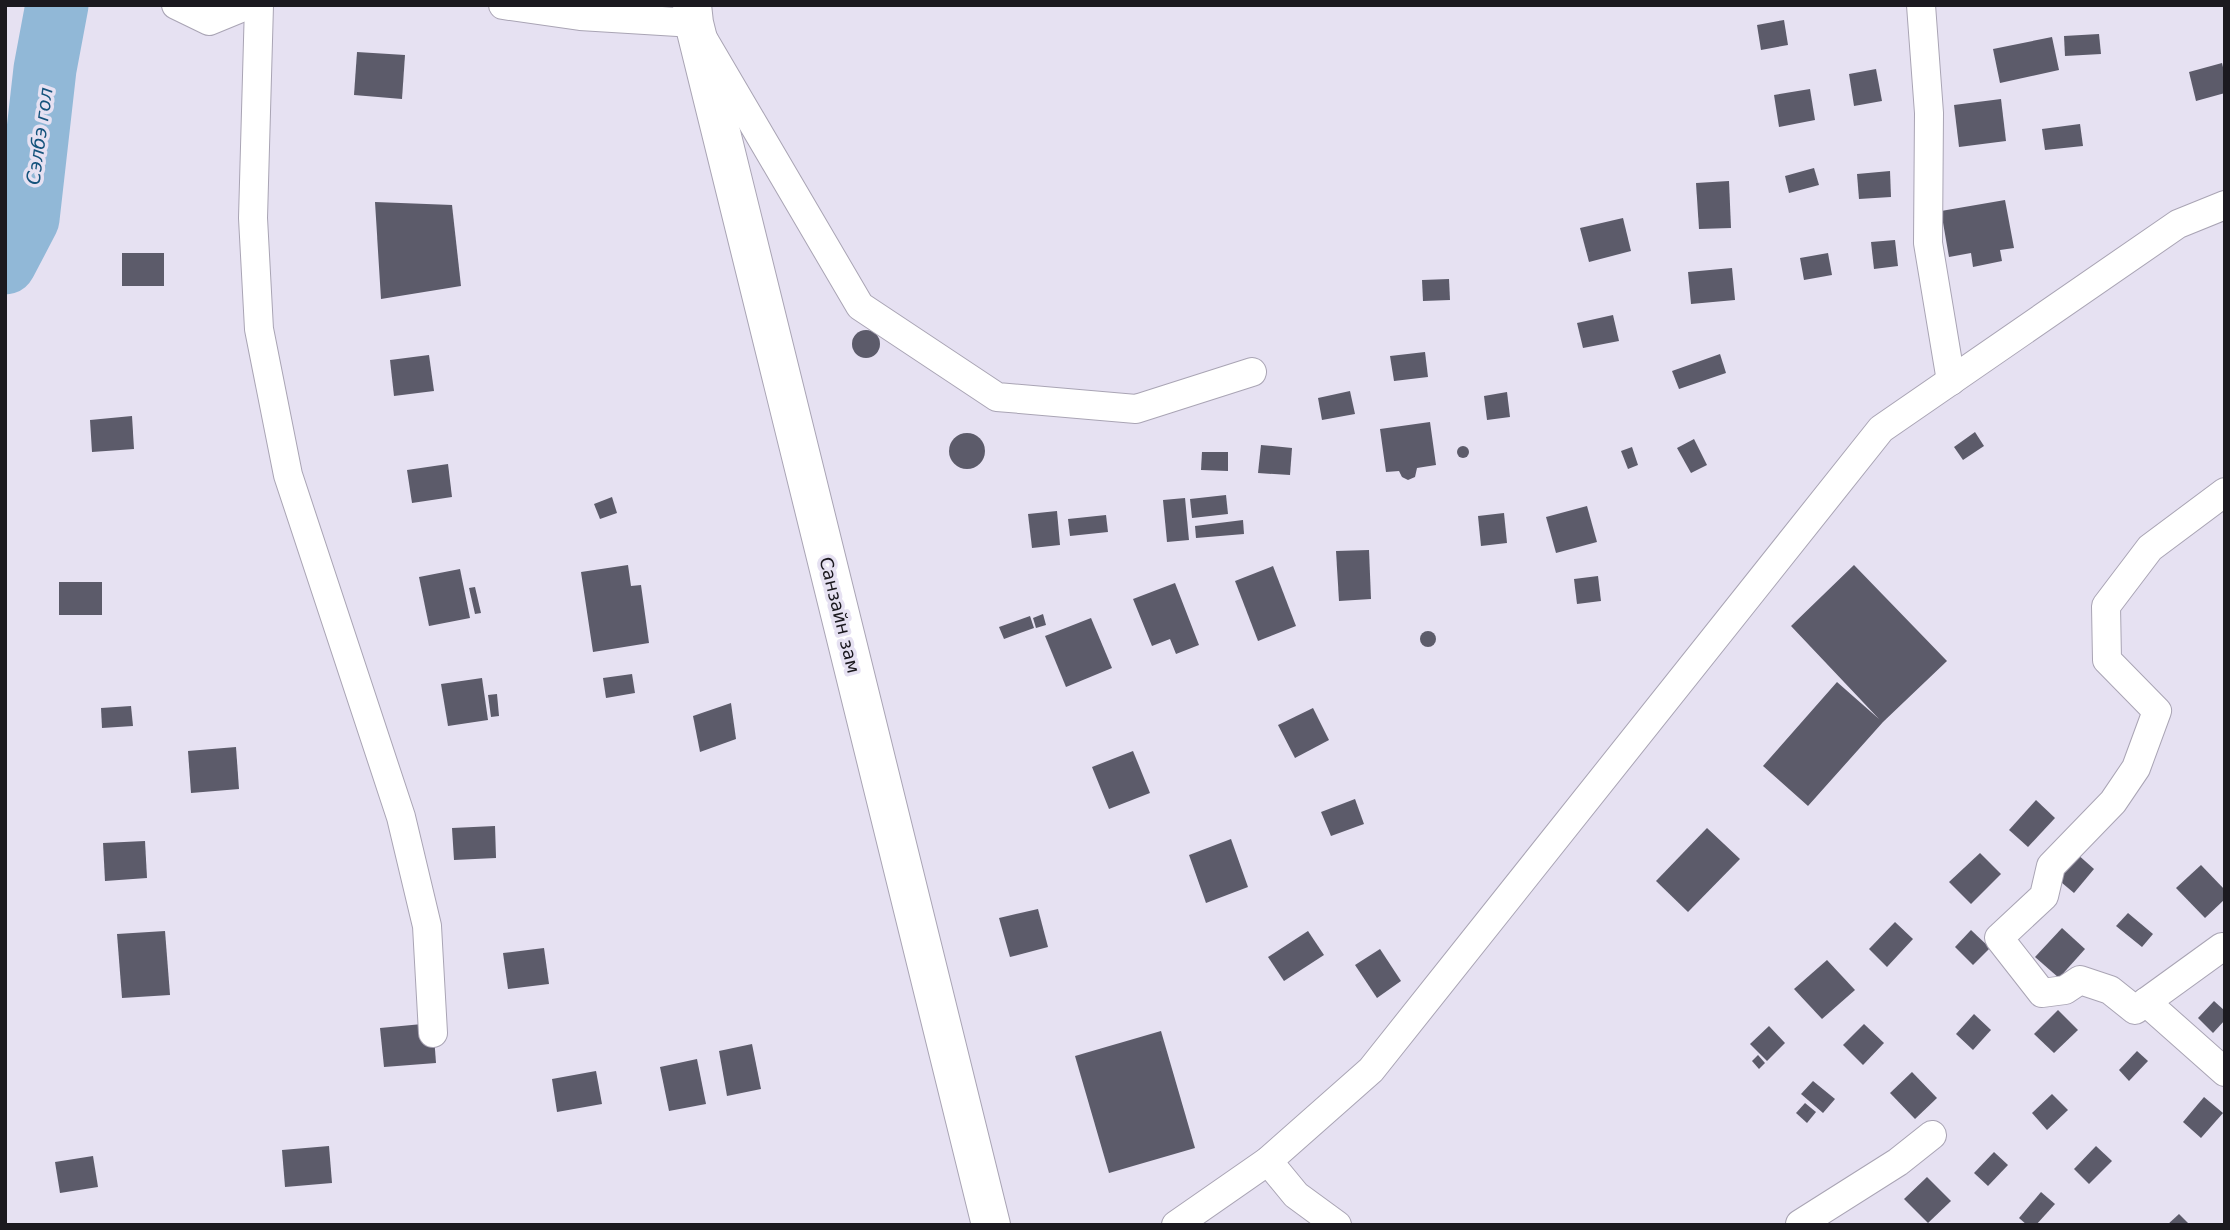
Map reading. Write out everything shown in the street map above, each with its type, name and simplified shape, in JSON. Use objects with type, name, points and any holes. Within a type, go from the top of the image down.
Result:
[{"type":"main road","name":"Санзайн зам","points":[[693,14],[991,1225]]},
{"type":"street","points":[[176,5],[209,21],[248,5]]},
{"type":"street","points":[[259,5],[253,218],[259,329],[288,475],[401,817],[428,926],[433,1033]]},
{"type":"street","points":[[503,5],[580,16],[693,14],[860,306],[997,397],[1136,409],[1252,372]]},
{"type":"street","points":[[1921,5],[1929,113],[1928,243],[1951,381]]},
{"type":"street","points":[[1176,1225],[1268,1161],[1371,1070],[1881,429],[2178,225],[2225,205]]},
{"type":"street","points":[[2222,947],[2135,1010],[2110,990],[2080,981],[2065,990],[2042,993],[1999,938],[2044,896],[2051,866],[2113,802],[2136,768],[2157,711],[2106,660],[2106,606],[2150,548],[2225,492]]},
{"type":"street","points":[[2146,1002],[2225,1072]]},
{"type":"street","points":[[1794,1225],[1802,1224],[1898,1162],[1932,1135]]},
{"type":"street","points":[[1268,1161],[1296,1195],[1337,1225]]},
{"type":"building","points":[[1784,20],[1788,45],[1761,50],[1757,25]]},
{"type":"building","points":[[2099,34],[2101,54],[2065,56],[2064,36]]},
{"type":"building","points":[[2052,37],[2059,70],[2000,83],[1993,49]]},
{"type":"building","points":[[357,52],[405,55],[402,99],[354,95]]},
{"type":"building","points":[[2222,63],[2225,93],[2196,101],[2189,72]]},
{"type":"building","points":[[1876,69],[1882,101],[1854,106],[1849,74]]},
{"type":"building","points":[[1810,89],[1815,120],[1779,127],[1774,95]]},
{"type":"building","points":[[2001,99],[2006,141],[1959,147],[1954,105]]},
{"type":"building","points":[[2080,124],[2083,146],[2045,150],[2042,129]]},
{"type":"building","points":[[1814,168],[1819,185],[1789,193],[1785,176]]},
{"type":"building","points":[[1890,171],[1891,197],[1859,199],[1857,174]]},
{"type":"building","points":[[1729,181],[1731,228],[1699,229],[1696,183]]},
{"type":"building","points":[[2005,200],[2014,248],[2000,250],[2002,261],[1973,267],[1971,253],[1949,257],[1941,211]]},
{"type":"building","points":[[375,202],[452,205],[461,286],[381,299]]},
{"type":"building","points":[[1623,218],[1631,251],[1589,262],[1580,228]]},
{"type":"building","points":[[1895,240],[1898,266],[1874,269],[1871,242]]},
{"type":"building","points":[[122,253],[164,253],[164,286],[122,286]]},
{"type":"building","points":[[1828,253],[1832,275],[1804,280],[1800,258]]},
{"type":"building","points":[[1732,268],[1735,300],[1691,304],[1688,272]]},
{"type":"building","points":[[1449,279],[1450,300],[1423,301],[1422,280]]},
{"type":"building","points":[[1613,315],[1619,341],[1583,348],[1577,323]]},
{"type":"building","points":[[866,330],[876,334],[880,344],[876,354],[866,358],[856,354],[852,344],[856,334]]},
{"type":"building","points":[[1425,352],[1428,377],[1394,381],[1390,356]]},
{"type":"building","points":[[1720,354],[1726,373],[1679,389],[1672,371]]},
{"type":"building","points":[[429,355],[434,391],[394,396],[390,360]]},
{"type":"building","points":[[1350,391],[1355,414],[1322,420],[1318,398]]},
{"type":"building","points":[[1507,392],[1510,417],[1487,420],[1484,396]]},
{"type":"building","points":[[132,416],[134,449],[92,452],[90,420]]},
{"type":"building","points":[[1430,422],[1436,465],[1417,468],[1415,477],[1408,480],[1402,477],[1399,471],[1386,472],[1380,429]]},
{"type":"building","points":[[1975,432],[1984,446],[1963,460],[1954,447]]},
{"type":"building","points":[[967,433],[979,439],[985,451],[979,463],[967,469],[955,463],[949,451],[955,439]]},
{"type":"building","points":[[1694,439],[1707,465],[1691,473],[1677,448]]},
{"type":"building","points":[[1261,445],[1292,448],[1290,475],[1258,473]]},
{"type":"building","points":[[1463,446],[1469,452],[1463,458],[1457,452]]},
{"type":"building","points":[[1632,447],[1638,465],[1628,469],[1621,451]]},
{"type":"building","points":[[1202,452],[1228,452],[1228,471],[1201,470]]},
{"type":"building","points":[[448,464],[452,497],[412,503],[407,470]]},
{"type":"building","points":[[1226,495],[1228,514],[1192,518],[1190,499]]},
{"type":"building","points":[[612,497],[617,513],[600,519],[594,504]]},
{"type":"building","points":[[1185,498],[1189,540],[1167,542],[1163,500]]},
{"type":"building","points":[[1587,506],[1597,542],[1556,553],[1546,517]]},
{"type":"building","points":[[1057,511],[1060,545],[1032,548],[1028,514]]},
{"type":"building","points":[[1504,513],[1507,543],[1481,546],[1478,516]]},
{"type":"building","points":[[1106,515],[1108,532],[1070,536],[1068,519]]},
{"type":"building","points":[[1243,520],[1244,534],[1196,538],[1195,526]]},
{"type":"building","points":[[1369,550],[1371,599],[1339,601],[1336,551]]},
{"type":"building","points":[[628,565],[631,586],[641,585],[649,643],[593,652],[581,572]]},
{"type":"building","points":[[1854,565],[1947,661],[1883,722],[1808,806],[1763,766],[1837,682],[1879,719],[1791,626]]},
{"type":"building","points":[[1273,566],[1296,626],[1258,641],[1235,581]]},
{"type":"building","points":[[460,569],[470,618],[429,626],[419,577]]},
{"type":"building","points":[[1598,576],[1601,601],[1577,604],[1574,579]]},
{"type":"building","points":[[59,582],[102,582],[102,615],[59,615]]},
{"type":"building","points":[[1175,583],[1199,645],[1176,654],[1170,639],[1152,646],[1133,599]]},
{"type":"building","points":[[475,587],[481,613],[475,614],[469,588]]},
{"type":"building","points":[[1043,614],[1046,625],[1036,628],[1033,618]]},
{"type":"building","points":[[1030,616],[1034,628],[1004,639],[999,627]]},
{"type":"building","points":[[1091,618],[1112,668],[1066,687],[1045,636]]},
{"type":"building","points":[[1428,631],[1436,639],[1428,647],[1420,639]]},
{"type":"building","points":[[632,674],[635,693],[606,698],[603,678]]},
{"type":"building","points":[[482,678],[488,720],[448,726],[441,684]]},
{"type":"building","points":[[497,694],[499,716],[491,717],[488,695]]},
{"type":"building","points":[[731,703],[736,739],[700,752],[693,716]]},
{"type":"building","points":[[131,706],[133,726],[102,728],[101,708]]},
{"type":"building","points":[[1313,708],[1329,740],[1295,758],[1278,725]]},
{"type":"building","points":[[236,747],[239,789],[191,793],[188,751]]},
{"type":"building","points":[[1133,751],[1150,793],[1109,809],[1092,767]]},
{"type":"building","points":[[1355,799],[1364,824],[1331,836],[1321,812]]},
{"type":"building","points":[[2036,800],[2055,818],[2028,847],[2009,830]]},
{"type":"building","points":[[495,826],[496,858],[454,860],[452,828]]},
{"type":"building","points":[[1707,828],[1740,859],[1688,912],[1656,881]]},
{"type":"building","points":[[1231,839],[1248,887],[1206,903],[1189,855]]},
{"type":"building","points":[[145,841],[147,878],[105,881],[103,843]]},
{"type":"building","points":[[1980,853],[2001,874],[1971,904],[1949,882]]},
{"type":"building","points":[[2076,853],[2094,869],[2074,893],[2055,877]]},
{"type":"building","points":[[2201,865],[2225,890],[2225,899],[2205,918],[2176,888]]},
{"type":"building","points":[[1038,909],[1048,947],[1010,957],[999,918]]},
{"type":"building","points":[[2128,913],[2153,934],[2142,947],[2116,926]]},
{"type":"building","points":[[1895,922],[1913,939],[1887,967],[1869,949]]},
{"type":"building","points":[[2062,928],[2085,949],[2059,978],[2035,957]]},
{"type":"building","points":[[1971,930],[1990,948],[1973,965],[1955,947]]},
{"type":"building","points":[[165,931],[170,995],[122,998],[117,934]]},
{"type":"building","points":[[1308,931],[1324,955],[1284,981],[1268,957]]},
{"type":"building","points":[[544,948],[549,984],[508,989],[503,953]]},
{"type":"building","points":[[1380,949],[1401,981],[1377,998],[1355,965]]},
{"type":"building","points":[[1827,960],[1855,990],[1822,1019],[1794,989]]},
{"type":"building","points":[[2214,1001],[2225,1011],[2225,1020],[2213,1033],[2198,1018]]},
{"type":"building","points":[[2058,1010],[2078,1030],[2054,1053],[2034,1034]]},
{"type":"building","points":[[1974,1014],[1991,1030],[1973,1050],[1956,1034]]},
{"type":"building","points":[[433,1023],[436,1063],[384,1067],[380,1028]]},
{"type":"building","points":[[1864,1024],[1884,1043],[1863,1065],[1843,1045]]},
{"type":"building","points":[[1769,1026],[1785,1043],[1767,1061],[1750,1044]]},
{"type":"building","points":[[1161,1031],[1195,1148],[1109,1173],[1075,1056]]},
{"type":"building","points":[[752,1044],[761,1089],[727,1096],[719,1051]]},
{"type":"building","points":[[2137,1051],[2148,1061],[2129,1081],[2119,1070]]},
{"type":"building","points":[[1758,1055],[1765,1063],[1759,1069],[1752,1061]]},
{"type":"building","points":[[697,1059],[706,1104],[669,1111],[660,1067]]},
{"type":"building","points":[[596,1071],[602,1104],[557,1112],[552,1079]]},
{"type":"building","points":[[1912,1072],[1937,1098],[1915,1119],[1890,1093]]},
{"type":"building","points":[[1813,1081],[1835,1099],[1823,1113],[1801,1094]]},
{"type":"building","points":[[2052,1094],[2068,1110],[2047,1130],[2032,1113]]},
{"type":"building","points":[[2204,1097],[2223,1113],[2201,1138],[2183,1122]]},
{"type":"building","points":[[1805,1103],[1816,1112],[1807,1123],[1796,1113]]},
{"type":"building","points":[[329,1146],[332,1183],[285,1187],[282,1150]]},
{"type":"building","points":[[2096,1146],[2112,1161],[2089,1184],[2074,1169]]},
{"type":"building","points":[[1994,1152],[2008,1165],[1988,1186],[1974,1173]]},
{"type":"building","points":[[93,1156],[98,1187],[60,1193],[55,1162]]},
{"type":"building","points":[[1927,1177],[1951,1201],[1928,1223],[1904,1199]]},
{"type":"building","points":[[2041,1192],[2055,1204],[2036,1225],[2027,1225],[2019,1218]]},
{"type":"building","points":[[2179,1214],[2190,1225],[2167,1225]]},
{"type":"waterway","name":"Сэлбэ гол","points":[[5,263],[28,219],[45,69],[57,5]]}]
